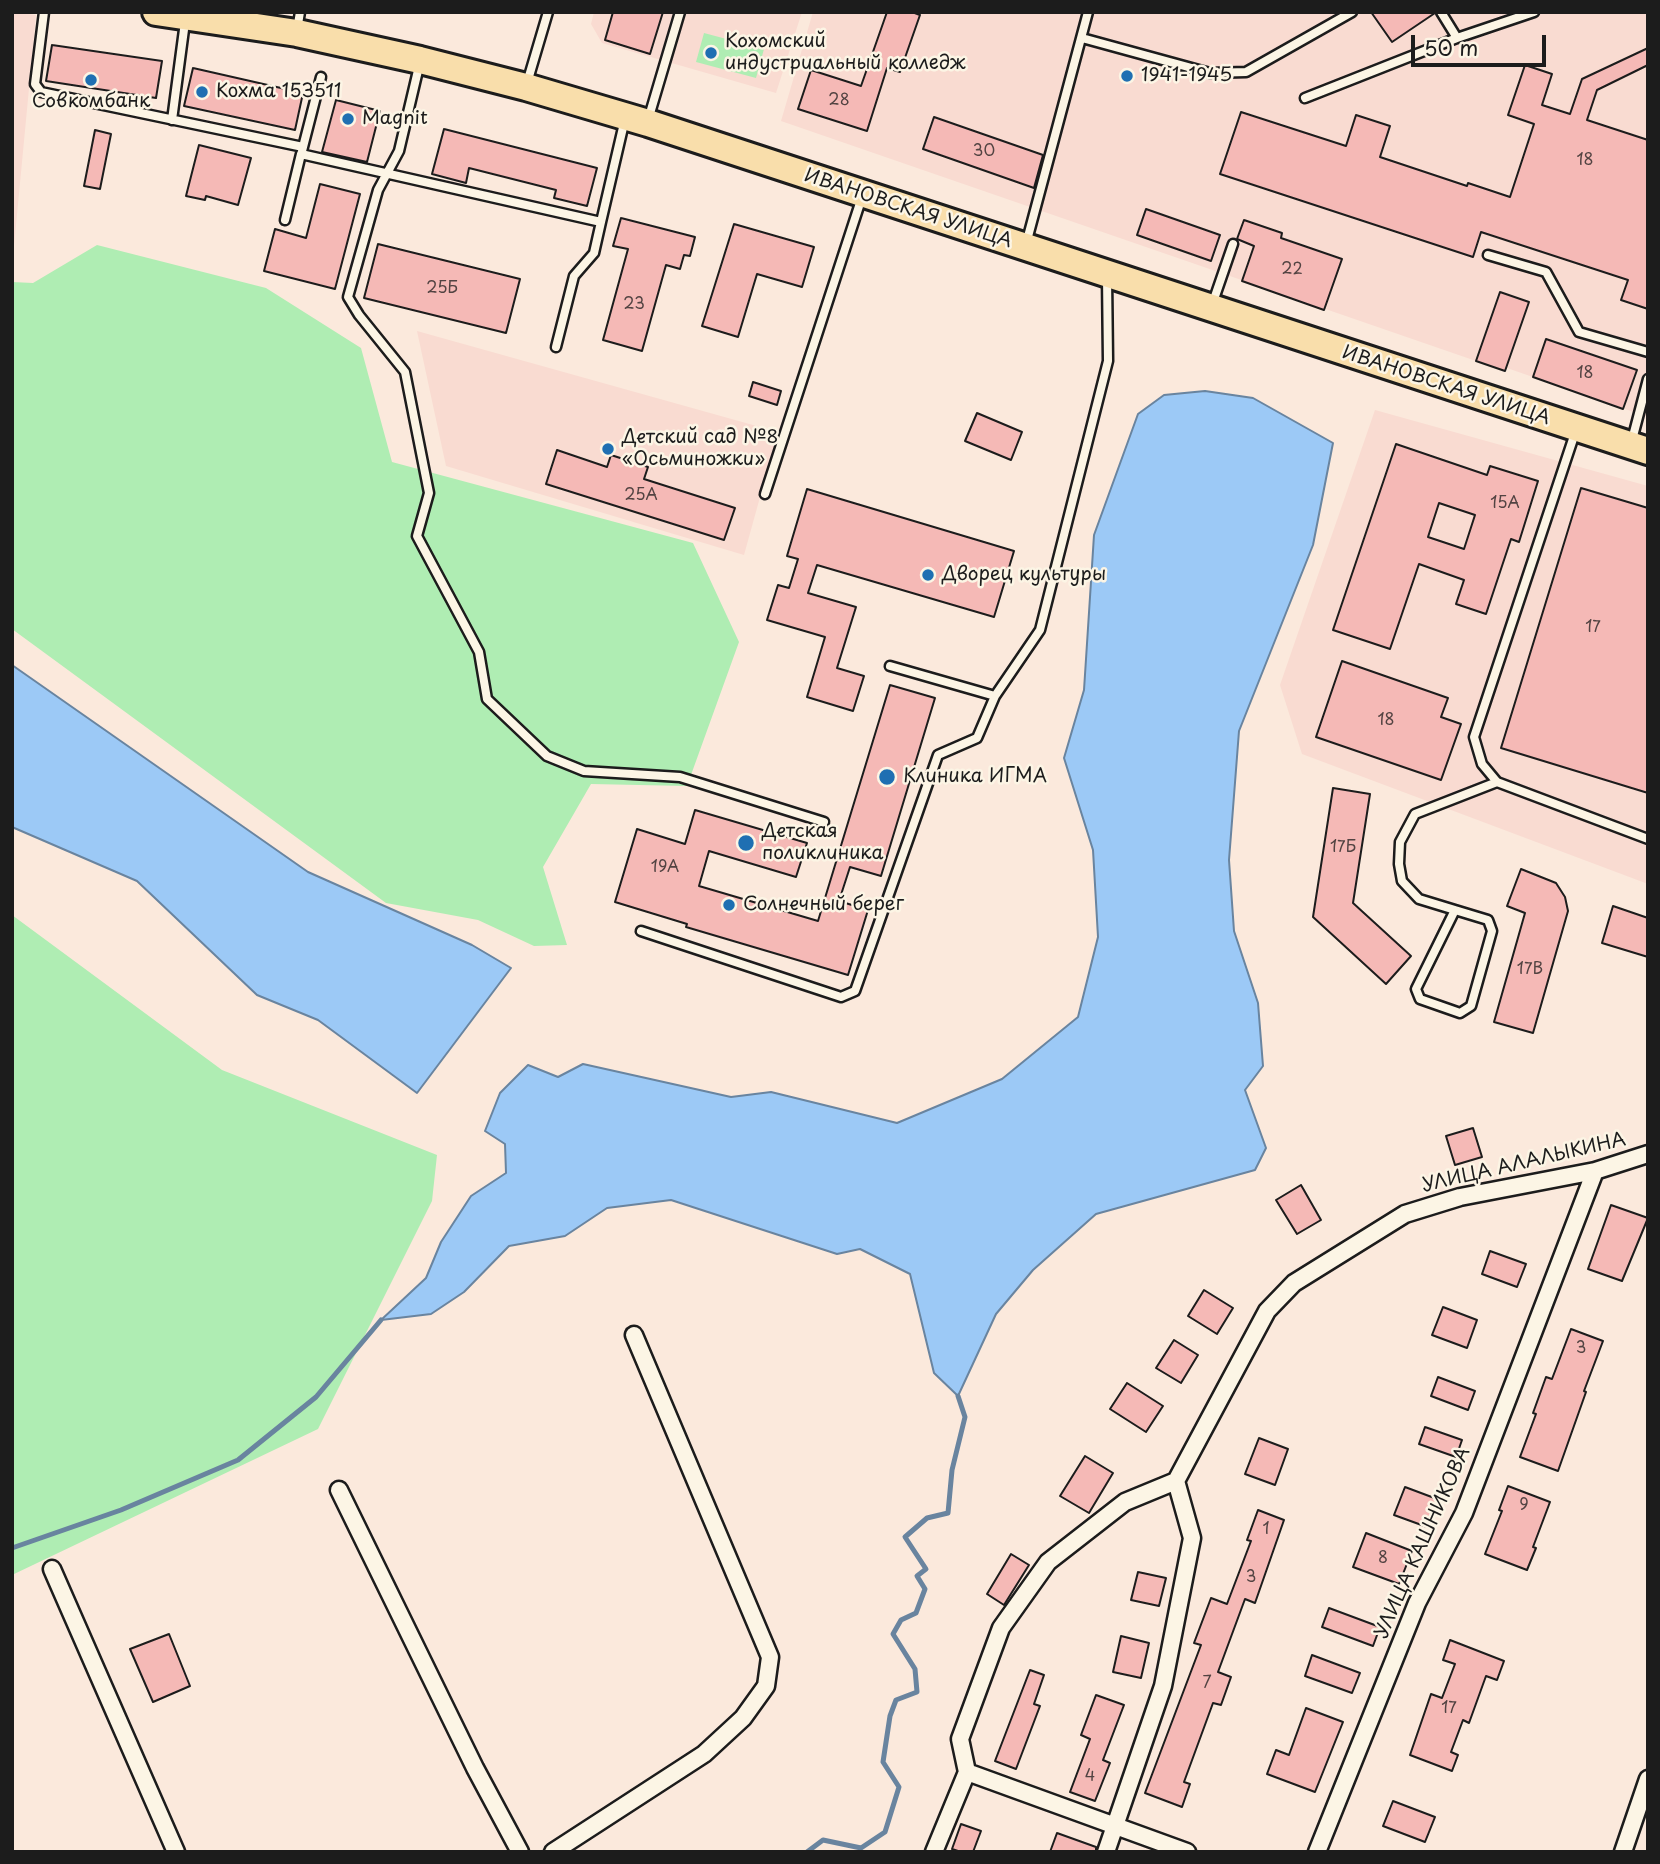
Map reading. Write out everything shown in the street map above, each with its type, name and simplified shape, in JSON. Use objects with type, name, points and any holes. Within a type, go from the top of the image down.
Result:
[{"type":"main road","name":"ИВАНОВСКАЯ УЛИЦА","points":[[156,12],[186,17],[298,22],[420,60],[526,87],[636,120],[1639,449]]},
{"type":"street","name":"УЛИЦА АЛАЛЫКИНА","points":[[1176,1481],[1266,1311],[1294,1283],[1405,1214],[1460,1197],[1595,1171],[1648,1154]]},
{"type":"street","name":"УЛИЦА КАШНИКОВА","points":[[1317,1852],[1417,1603],[1464,1513],[1595,1171]]},
{"type":"street","points":[[553,1852],[704,1754],[743,1717],[765,1686],[770,1657],[634,1335]]},
{"type":"street","points":[[934,1852],[967,1772],[960,1739],[1001,1628],[1048,1562],[1125,1502],[1176,1481],[1192,1538],[1163,1686],[1106,1852]]},
{"type":"street","points":[[339,1490],[475,1768],[520,1852]]},
{"type":"street","points":[[52,1569],[176,1852]]},
{"type":"street","points":[[967,1772],[1187,1852]]},
{"type":"street","points":[[1623,1852],[1648,1779]]},
{"type":"lane","points":[[44,12],[35,84],[41,92],[172,120],[601,222]]},
{"type":"lane","points":[[526,87],[548,12]]},
{"type":"lane","points":[[556,347],[574,276],[594,253],[601,222],[636,120],[680,12]]},
{"type":"lane","points":[[1026,247],[1088,12]]},
{"type":"lane","points":[[1082,38],[1210,73],[1246,72],[1352,12]]},
{"type":"lane","points":[[1441,12],[1457,38]]},
{"type":"lane","points":[[1305,98],[1457,38],[1534,12]]},
{"type":"lane","points":[[172,120],[186,17]]},
{"type":"lane","points":[[420,60],[399,151],[378,190],[348,296],[359,315],[405,372],[429,492],[417,536],[479,652],[487,699],[547,756],[584,771],[680,777],[824,822]]},
{"type":"lane","points":[[285,220],[321,77]]},
{"type":"lane","points":[[765,494],[863,194]]},
{"type":"lane","points":[[1211,308],[1233,243]]},
{"type":"lane","points":[[1488,256],[1546,272],[1579,332],[1648,352]]},
{"type":"lane","points":[[641,931],[841,997],[855,991],[938,755],[978,738],[995,695],[1040,630],[1108,362],[1107,274]]},
{"type":"lane","points":[[1639,449],[1648,379]]},
{"type":"lane","points":[[1576,429],[1474,737],[1482,764],[1497,782],[1648,839]]},
{"type":"lane","points":[[890,666],[995,695]]},
{"type":"lane","points":[[1455,910],[1416,989],[1420,999],[1460,1013],[1471,1006],[1492,931],[1488,920],[1419,899],[1402,881],[1399,864],[1400,842],[1415,814],[1497,782]]},
{"type":"shaded area","points":[[12,12],[36,15],[12,267]]},
{"type":"shaded area","name":"Кохомский индустриальный колледж","points":[[594,12],[802,12],[776,93],[602,43],[591,24]]},
{"type":"shaded area","points":[[813,12],[1648,12],[1648,417],[1507,368],[1505,371],[781,121]]},
{"type":"shaded area","name":"Детский сад №8 «Осьминожки»","points":[[417,331],[778,432],[744,555],[446,466]]},
{"type":"shaded area","points":[[1375,410],[1648,486],[1648,884],[1302,754],[1280,685]]},
{"type":"green space","points":[[704,33],[764,49],[756,78],[696,62]]},
{"type":"green space","points":[[97,245],[266,288],[361,348],[392,462],[693,543],[739,642],[687,786],[591,784],[543,867],[567,945],[534,946],[478,920],[386,903],[12,629],[12,282],[33,283]]},
{"type":"green space","points":[[12,915],[222,1070],[437,1155],[432,1201],[318,1429],[12,1575]]},
{"type":"water","points":[[1205,391],[1253,398],[1333,443],[1313,545],[1239,731],[1229,860],[1234,931],[1258,1003],[1263,1066],[1245,1090],[1266,1148],[1255,1170],[1096,1214],[1033,1270],[996,1314],[958,1396],[934,1373],[910,1274],[860,1249],[837,1254],[671,1200],[607,1208],[565,1236],[509,1246],[464,1292],[431,1314],[381,1320],[426,1278],[441,1242],[471,1196],[506,1173],[505,1144],[485,1131],[500,1093],[528,1065],[558,1077],[583,1064],[731,1097],[771,1092],[897,1123],[1002,1079],[1078,1017],[1098,937],[1093,850],[1064,758],[1084,690],[1094,535],[1138,414],[1164,395]]},
{"type":"water","points":[[12,665],[308,872],[472,945],[511,968],[417,1093],[318,1020],[257,995],[137,881],[12,827]]},
{"type":"building","points":[[613,12],[663,12],[650,54],[605,40]]},
{"type":"building","points":[[887,12],[912,12],[920,15],[900,72],[887,68],[867,131],[798,109],[811,70],[861,86]]},
{"type":"building","points":[[1371,12],[1435,12],[1435,13],[1392,42]]},
{"type":"building","points":[[52,45],[162,61],[156,98],[46,81]]},
{"type":"building","points":[[1648,48],[1648,65],[1597,90],[1587,120],[1648,140],[1648,309],[1621,300],[1628,280],[1481,232],[1473,257],[1220,174],[1241,112],[1346,146],[1356,115],[1390,126],[1380,157],[1467,186],[1468,183],[1510,197],[1534,124],[1508,115],[1525,65],[1552,74],[1542,105],[1570,114],[1582,79]]},
{"type":"building","points":[[193,68],[303,93],[295,130],[184,106]]},
{"type":"building","points":[[336,100],[380,111],[367,162],[322,152]]},
{"type":"building","points":[[934,117],[1043,155],[1034,188],[923,149]]},
{"type":"building","points":[[444,129],[597,168],[587,206],[554,198],[556,190],[469,168],[466,183],[432,174]]},
{"type":"building","points":[[95,130],[111,134],[100,189],[84,186]]},
{"type":"building","points":[[199,145],[251,158],[238,205],[206,196],[205,200],[186,196]]},
{"type":"building","points":[[320,184],[360,194],[335,289],[264,271],[275,229],[306,238]]},
{"type":"building","points":[[1146,209],[1220,235],[1211,261],[1137,235]]},
{"type":"building","points":[[621,218],[695,237],[690,256],[684,255],[680,269],[666,265],[642,351],[603,340],[628,249],[613,246]]},
{"type":"building","points":[[1244,220],[1282,233],[1281,238],[1342,259],[1324,310],[1242,281],[1254,246],[1237,239]]},
{"type":"building","points":[[734,224],[814,247],[802,287],[757,274],[738,337],[702,326]]},
{"type":"building","points":[[378,244],[520,279],[506,333],[364,298]]},
{"type":"building","points":[[1500,292],[1529,302],[1505,371],[1476,361]]},
{"type":"building","points":[[1546,339],[1637,370],[1623,409],[1533,377]]},
{"type":"building","points":[[753,382],[781,391],[777,405],[749,396]]},
{"type":"building","points":[[977,413],[1022,432],[1011,460],[965,441]]},
{"type":"building","points":[[1396,444],[1487,475],[1490,466],[1538,481],[1519,542],[1511,539],[1486,614],[1456,604],[1464,580],[1419,564],[1390,649],[1333,630]],"holes":[[[1439,503],[1475,515],[1464,549],[1428,537]]]},
{"type":"building","points":[[557,450],[607,467],[611,455],[648,467],[644,479],[735,508],[724,540],[546,484]]},
{"type":"building","points":[[1581,488],[1648,508],[1648,793],[1501,748]]},
{"type":"building","name":"Дворец культуры","points":[[807,489],[1014,551],[994,617],[817,565],[808,593],[856,607],[837,668],[864,676],[853,711],[807,697],[825,637],[767,620],[778,585],[789,588],[798,559],[787,556]]},
{"type":"building","points":[[1342,661],[1448,698],[1441,717],[1461,724],[1441,780],[1316,737]]},
{"type":"building","points":[[890,685],[935,698],[881,876],[850,867],[839,901],[868,910],[848,975],[686,927],[687,924],[615,902],[637,829],[685,844],[695,810],[807,843],[796,877],[709,851],[699,886],[818,921]]},
{"type":"building","points":[[1333,788],[1370,794],[1353,903],[1411,956],[1386,984],[1313,917]]},
{"type":"building","points":[[1521,869],[1556,883],[1565,897],[1568,911],[1533,1033],[1494,1022],[1525,913],[1507,906]]},
{"type":"building","points":[[1613,906],[1648,918],[1648,957],[1602,943]]},
{"type":"building","points":[[1473,1128],[1482,1157],[1455,1165],[1446,1136]]},
{"type":"building","points":[[1301,1185],[1321,1220],[1297,1234],[1276,1200]]},
{"type":"building","points":[[1611,1205],[1648,1218],[1622,1281],[1588,1269]]},
{"type":"building","points":[[1490,1251],[1526,1264],[1517,1287],[1482,1274]]},
{"type":"building","points":[[1204,1290],[1233,1308],[1217,1334],[1188,1316]]},
{"type":"building","points":[[1443,1307],[1477,1320],[1467,1348],[1432,1335]]},
{"type":"building","points":[[1571,1329],[1603,1341],[1558,1471],[1520,1457],[1546,1377],[1552,1379]]},
{"type":"building","points":[[1174,1340],[1198,1355],[1181,1383],[1156,1368]]},
{"type":"building","points":[[1438,1377],[1475,1391],[1468,1410],[1431,1396]]},
{"type":"building","points":[[1127,1383],[1163,1406],[1146,1432],[1110,1409]]},
{"type":"building","points":[[1425,1427],[1462,1440],[1456,1457],[1419,1444]]},
{"type":"building","points":[[1259,1438],[1288,1449],[1275,1485],[1245,1474]]},
{"type":"building","points":[[1085,1456],[1113,1473],[1089,1513],[1060,1496]]},
{"type":"building","points":[[1508,1486],[1550,1502],[1527,1570],[1485,1554],[1502,1511],[1499,1510]]},
{"type":"building","points":[[1405,1487],[1437,1499],[1427,1527],[1394,1515]]},
{"type":"building","points":[[1258,1510],[1284,1520],[1255,1603],[1245,1599],[1218,1672],[1231,1677],[1221,1705],[1213,1703],[1184,1782],[1190,1784],[1182,1807],[1145,1793],[1201,1645],[1194,1643],[1211,1598],[1227,1604],[1251,1541],[1247,1540]]},
{"type":"building","points":[[1366,1533],[1412,1551],[1399,1584],[1353,1567]]},
{"type":"building","points":[[1011,1554],[1029,1565],[1004,1605],[987,1594]]},
{"type":"building","points":[[1138,1572],[1166,1578],[1159,1606],[1131,1600]]},
{"type":"building","points":[[1329,1608],[1380,1627],[1373,1646],[1322,1627]]},
{"type":"building","points":[[169,1634],[190,1686],[153,1702],[130,1649]]},
{"type":"building","points":[[1121,1636],[1149,1643],[1141,1678],[1113,1672]]},
{"type":"building","points":[[1450,1640],[1504,1661],[1497,1680],[1486,1676],[1469,1723],[1463,1720],[1451,1752],[1458,1755],[1452,1771],[1410,1755],[1431,1694],[1442,1698],[1455,1664],[1443,1660]]},
{"type":"building","points":[[1312,1655],[1360,1673],[1352,1693],[1305,1676]]},
{"type":"building","points":[[1030,1670],[1044,1675],[1034,1704],[1040,1706],[1016,1769],[995,1761]]},
{"type":"building","points":[[1096,1695],[1124,1705],[1103,1760],[1110,1763],[1095,1801],[1070,1792],[1090,1739],[1081,1735]]},
{"type":"building","points":[[1306,1708],[1343,1722],[1315,1792],[1267,1774],[1276,1750],[1289,1755]]},
{"type":"building","points":[[1393,1801],[1435,1817],[1425,1842],[1383,1826]]},
{"type":"building","points":[[961,1824],[981,1831],[973,1852],[952,1849]]},
{"type":"building","points":[[1057,1833],[1096,1847],[1096,1852],[1050,1852]]},
{"type":"waterway","points":[[12,1548],[121,1510],[238,1460],[316,1397],[381,1320]]},
{"type":"waterway","points":[[807,1852],[823,1840],[861,1848],[885,1832],[899,1787],[883,1762],[890,1716],[896,1700],[917,1692],[915,1669],[893,1634],[901,1620],[916,1613],[925,1589],[917,1576],[926,1569],[905,1537],[927,1518],[948,1513],[952,1470],[965,1417],[958,1396]]},
{"type":"place","name":"Кохомский индустриальный колледж","points":[[711,53]]},
{"type":"place","name":"1941-1945","points":[[1127,76]]},
{"type":"place","name":"Совкомбанк","points":[[91,80]]},
{"type":"place","name":"Кохма 153511","points":[[202,92]]},
{"type":"place","name":"Magnit","points":[[348,119]]},
{"type":"place","name":"Детский сад №8 «Осьминожки»","points":[[608,449]]},
{"type":"place","name":"Дворец культуры","points":[[928,575]]},
{"type":"place","name":"Клиника ИГМА","points":[[887,777]]},
{"type":"place","name":"Детская поликлиника","points":[[746,843]]},
{"type":"place","name":"Солнечный берег","points":[[729,905]]}]
